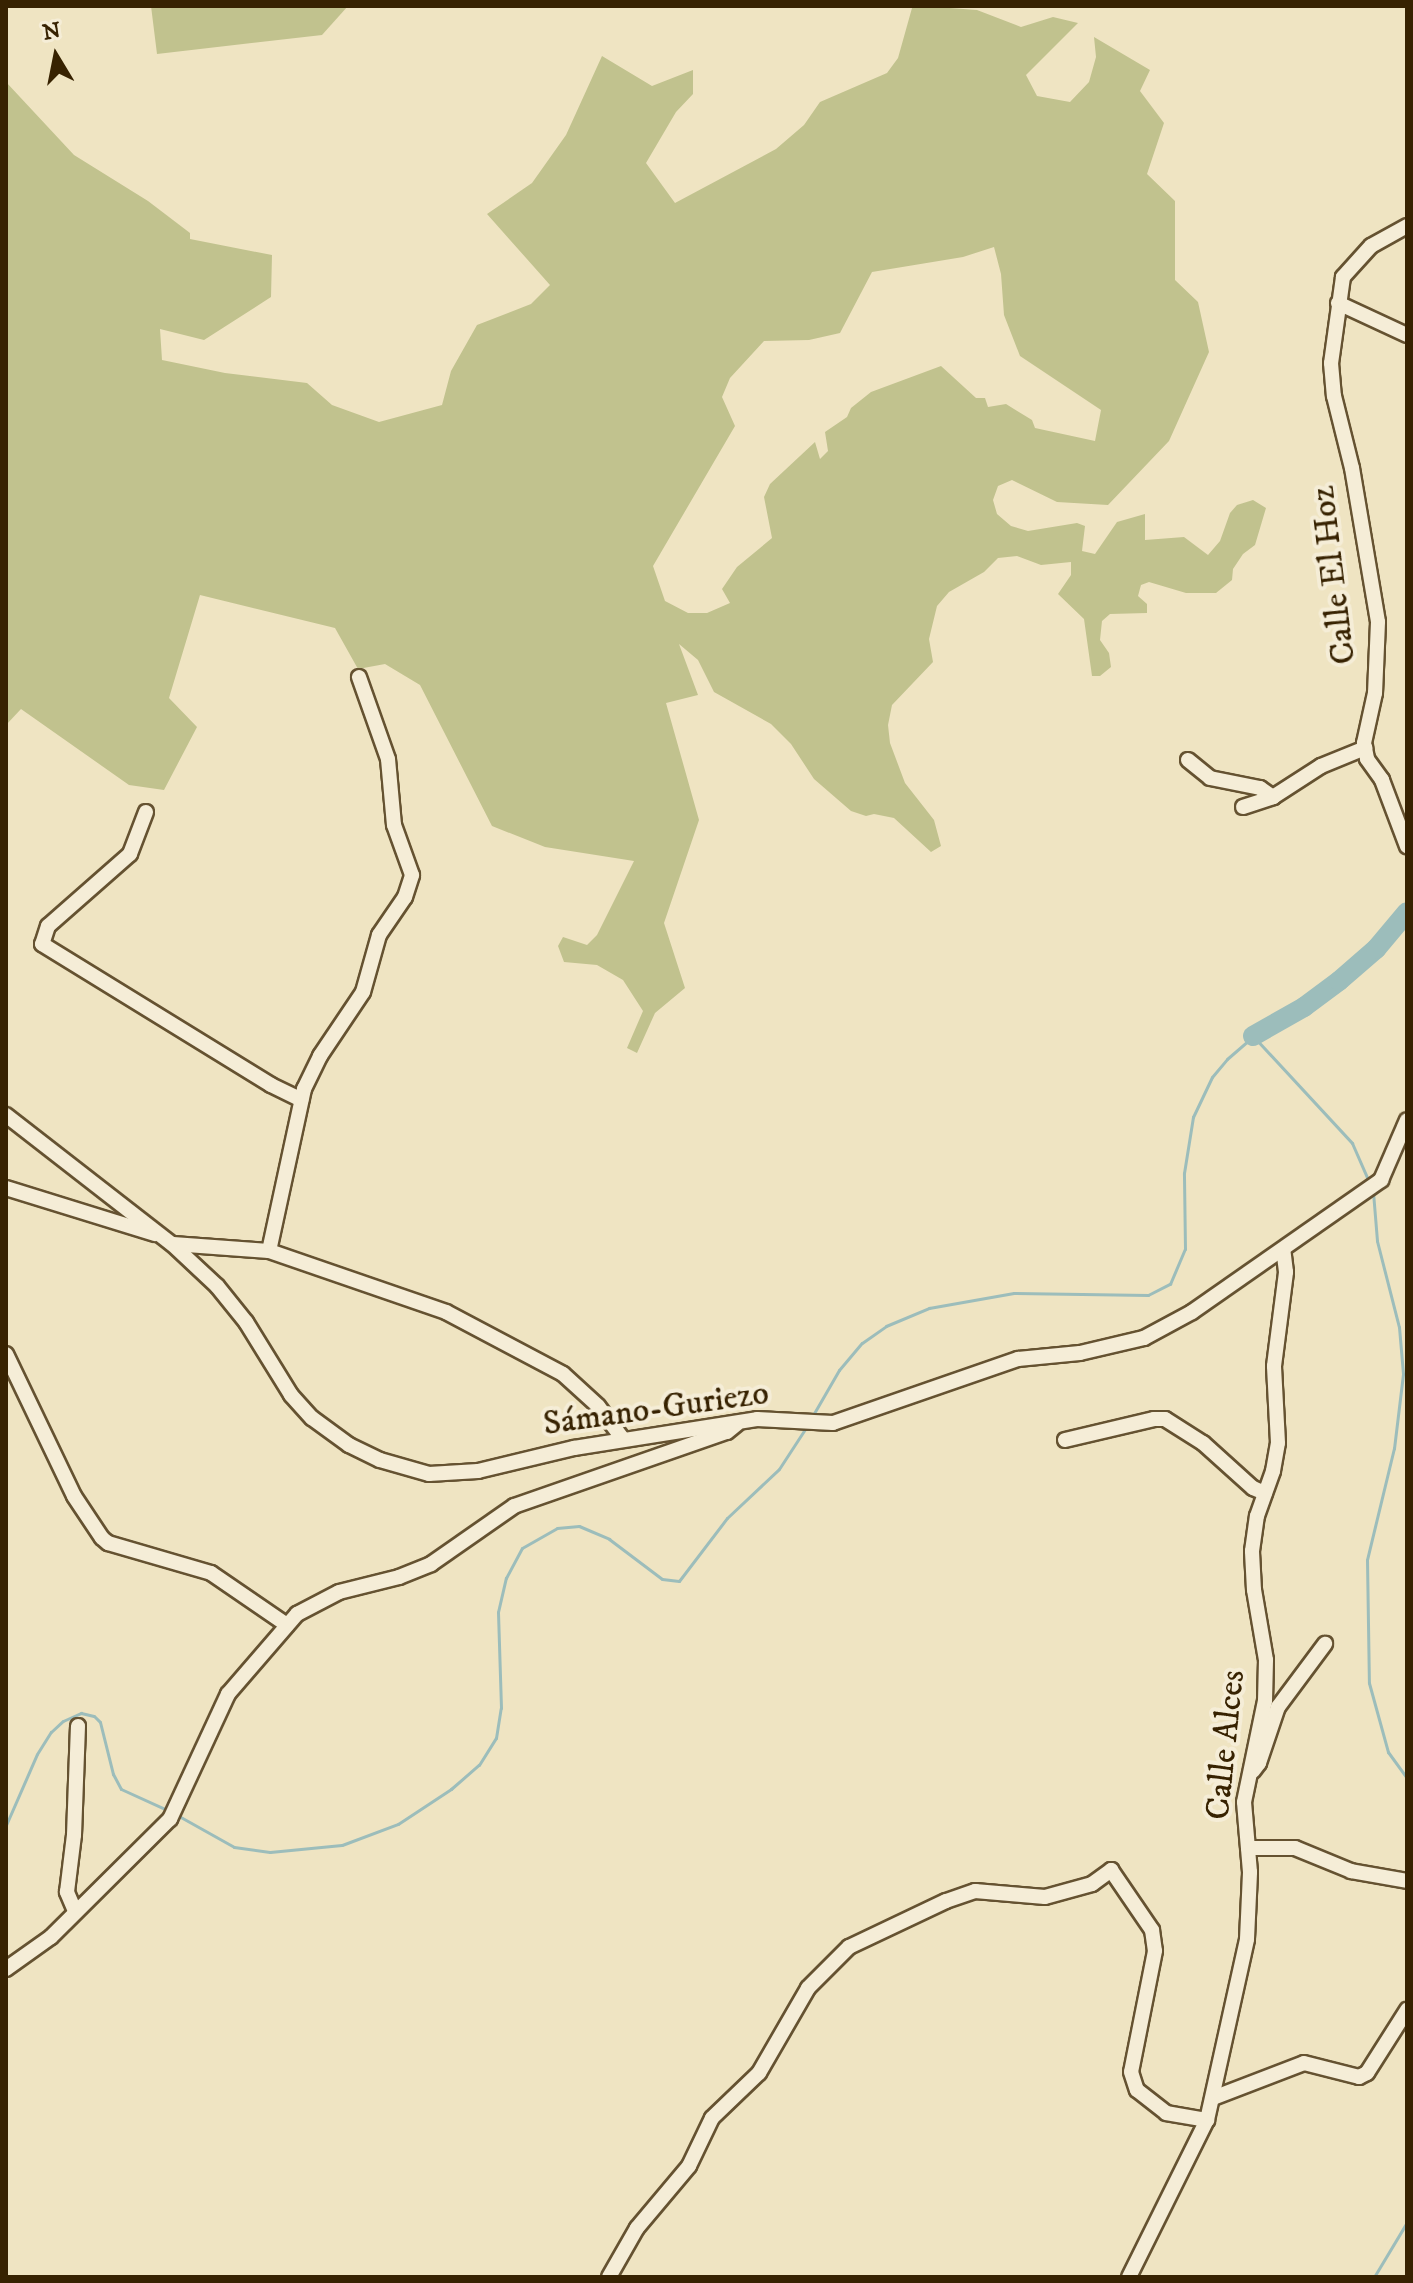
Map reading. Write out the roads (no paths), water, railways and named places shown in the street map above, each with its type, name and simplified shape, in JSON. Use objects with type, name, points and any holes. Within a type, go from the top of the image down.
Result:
[{"type":"street","name":"Calle El Hoz","points":[[1365,748],[1375,693],[1378,622],[1352,468],[1334,396],[1331,363],[1343,277],[1358,257],[1395,230],[1407,226]]},
{"type":"street","points":[[1338,303],[1407,335]]},
{"type":"street","points":[[269,1251],[311,1071],[363,992],[379,935],[405,897],[412,875],[394,825],[388,759],[359,677]]},
{"type":"street","points":[[1243,807],[1273,797],[1321,766],[1365,748],[1407,846]]},
{"type":"street","points":[[1188,760],[1210,778],[1260,788],[1273,797]]},
{"type":"street","points":[[146,812],[130,854],[48,926],[42,944],[271,1085],[302,1100]]},
{"type":"street","name":"Sámano-Guriezo","points":[[6,1115],[172,1244],[232,1302],[291,1395],[312,1418],[349,1445],[380,1460],[406,1470],[455,1474],[623,1439],[740,1421],[818,1424],[851,1419],[1018,1359],[1080,1353],[1144,1338],[1192,1312],[1371,1188],[1387,1170],[1407,1120]]},
{"type":"street","points":[[6,1188],[160,1235]]},
{"type":"street","points":[[172,1244],[269,1251],[446,1312],[543,1360],[580,1387],[623,1439]]},
{"type":"street","name":"Calle Alces","points":[[1129,2277],[1207,2120],[1247,1939],[1248,1848],[1244,1802],[1265,1701],[1266,1660],[1254,1590],[1252,1551],[1278,1443],[1274,1366],[1286,1272],[1283,1249]]},
{"type":"street","points":[[6,1354],[74,1496],[102,1538],[108,1543],[211,1573],[287,1625]]},
{"type":"street","points":[[1065,1440],[1165,1419],[1203,1443],[1253,1488],[1265,1493]]},
{"type":"street","points":[[8,1964],[51,1937],[170,1819],[228,1694],[287,1625],[312,1605],[339,1592],[399,1577],[431,1564],[514,1506],[727,1432],[740,1421]]},
{"type":"street","points":[[1247,1777],[1259,1763],[1278,1707],[1325,1644]]},
{"type":"street","points":[[75,1911],[67,1892],[74,1835],[78,1726]]},
{"type":"street","points":[[1248,1848],[1295,1848],[1351,1871],[1407,1881]]},
{"type":"street","points":[[609,2277],[637,2228],[689,2166],[712,2118],[759,2073],[808,1988],[849,1947],[946,1901],[975,1891],[1045,1897],[1092,1884],[1111,1870],[1152,1930],[1155,1951],[1131,2072],[1137,2090],[1166,2113],[1207,2120]]},
{"type":"street","points":[[1213,2098],[1304,2063],[1359,2077],[1367,2073],[1407,2010]]},
{"type":"waterway","points":[[1253,1036],[1304,1007],[1339,981],[1376,949],[1407,912]]},
{"type":"waterway","points":[[813,1415],[839,1370],[862,1343],[886,1326],[929,1308],[1014,1293],[1148,1295],[1170,1284],[1185,1249],[1184,1173],[1193,1117],[1212,1077],[1253,1036],[1352,1143],[1369,1182]]},
{"type":"waterway","points":[[1373,1192],[1377,1241],[1399,1327],[1403,1374],[1394,1448],[1367,1560],[1369,1683],[1388,1752],[1407,1778]]},
{"type":"waterway","points":[[177,1815],[234,1847],[270,1852],[342,1845],[398,1824],[451,1789],[479,1765],[496,1738],[501,1708],[498,1612],[506,1578],[522,1548],[557,1528],[579,1526],[609,1539],[662,1579],[679,1581],[727,1518],[779,1469],[807,1426]]},
{"type":"waterway","points":[[6,1825],[37,1754],[51,1732],[63,1721],[81,1713],[94,1716],[100,1722],[113,1774],[121,1789],[167,1810]]},
{"type":"waterway","points":[[1374,2277],[1407,2222]]}]
